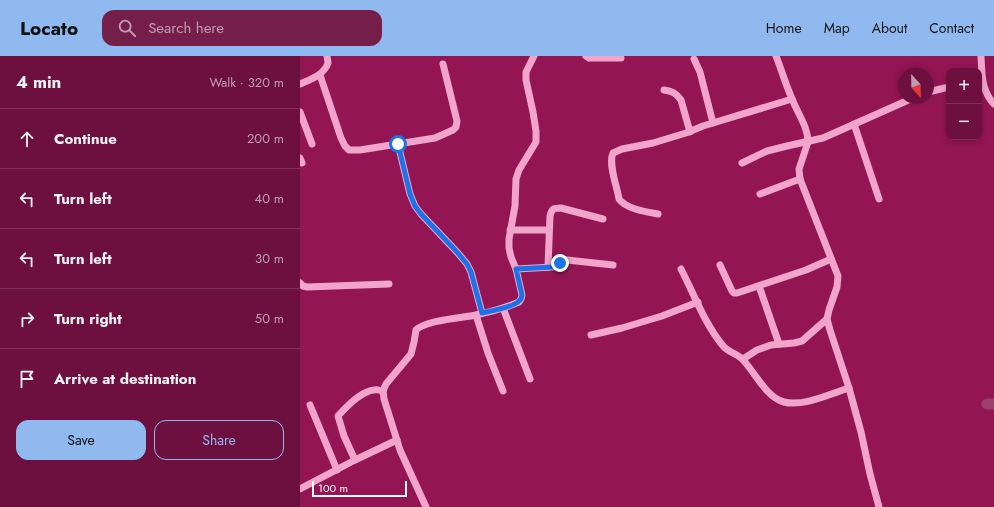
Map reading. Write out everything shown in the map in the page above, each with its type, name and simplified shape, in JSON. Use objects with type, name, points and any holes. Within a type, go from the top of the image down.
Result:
[{"type":"street","points":[[300,84],[320,75],[328,63],[327,56]]},
{"type":"street","points":[[426,507],[396,440],[384,399],[383,390],[386,384],[411,354],[416,330],[419,327],[443,320],[503,308],[521,300],[522,295],[516,269],[511,257],[509,238],[515,206],[516,179],[519,170],[536,142],[533,112],[526,80],[526,72],[534,56]]},
{"type":"street","points":[[586,56],[589,58],[622,58]]},
{"type":"street","points":[[776,56],[792,99],[806,129],[808,142],[799,169],[800,179],[838,276],[837,287],[828,319],[830,330],[856,413],[879,507]]},
{"type":"street","points":[[980,68],[981,56]]},
{"type":"street","points":[[694,59],[700,72],[713,123]]},
{"type":"street","points":[[320,75],[341,138],[347,149],[351,151],[435,138],[453,130],[456,127],[457,121],[443,64]]},
{"type":"street","points":[[982,81],[988,97],[994,104]]},
{"type":"street","points":[[934,91],[946,88]]},
{"type":"street","points":[[664,90],[673,92],[681,100],[690,132]]},
{"type":"street","points":[[658,214],[642,211],[621,202],[612,167],[611,156],[613,153],[622,149],[653,143],[690,132],[713,123],[792,99]]},
{"type":"street","points":[[742,164],[767,151],[823,138],[899,104]]},
{"type":"street","points":[[300,112],[312,144]]},
{"type":"street","points":[[854,124],[879,199]]},
{"type":"street","points":[[398,144],[410,194],[415,206],[467,264],[473,278],[488,353],[503,391]]},
{"type":"street","points":[[760,194],[800,179]]},
{"type":"street","points":[[548,267],[551,211],[556,208],[561,208],[603,219]]},
{"type":"street","points":[[510,230],[549,230]]},
{"type":"street","points":[[720,265],[734,293],[738,293],[806,270],[831,259]]},
{"type":"street","points":[[516,269],[553,267],[562,261],[567,260],[612,265]]},
{"type":"street","points":[[681,269],[704,315],[724,347],[743,359],[768,392],[776,399],[784,402],[805,402],[849,388]]},
{"type":"street","points":[[300,283],[307,287],[389,284]]},
{"type":"street","points":[[759,286],[779,344]]},
{"type":"street","points":[[591,334],[622,328],[662,316],[698,302]]},
{"type":"street","points":[[503,308],[530,379]]},
{"type":"street","points":[[743,359],[757,350],[771,345],[802,341],[828,319]]},
{"type":"street","points":[[355,460],[344,436],[338,416],[362,395],[375,389],[383,390]]},
{"type":"street","points":[[310,405],[337,470]]},
{"type":"street","points":[[300,489],[396,440]]},
{"type":"waterway","points":[[987,404],[994,404]]},
{"type":"route","points":[[398,144],[410,194],[415,206],[467,264],[477,291],[482,313],[512,305],[521,300],[522,295],[516,269],[553,267],[560,263]]}]
